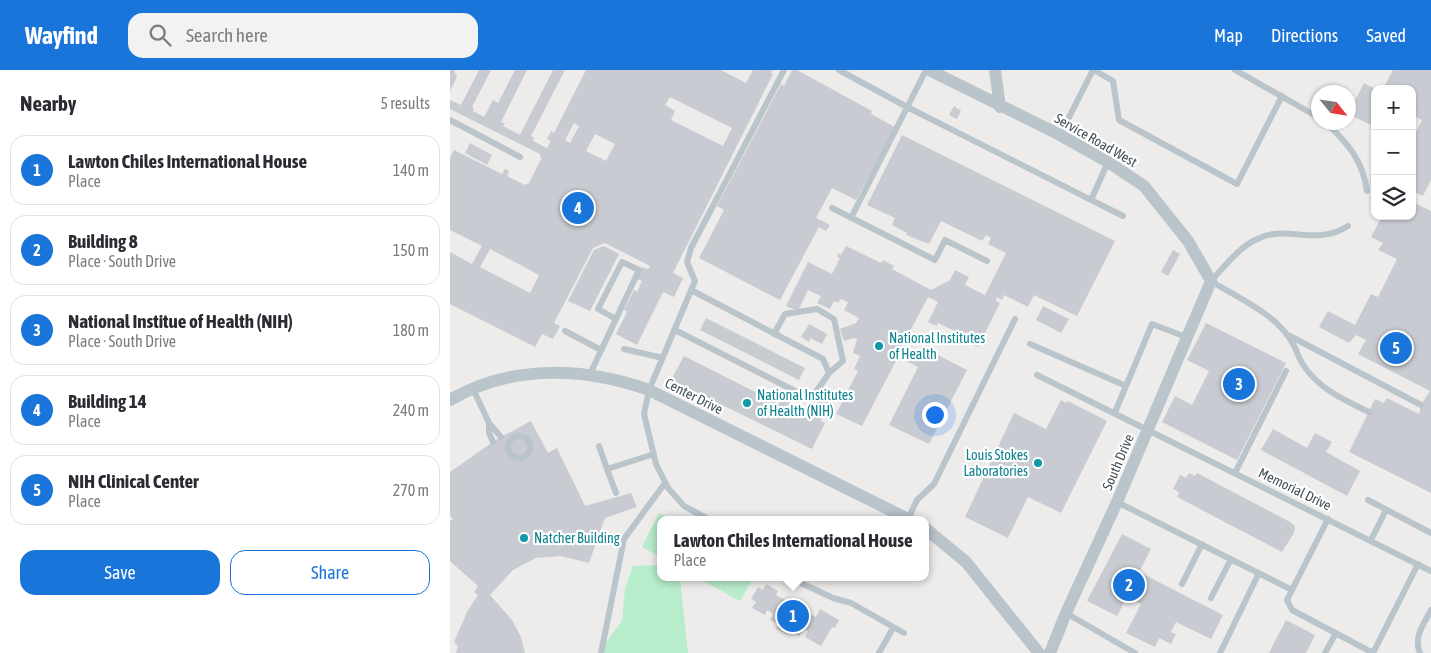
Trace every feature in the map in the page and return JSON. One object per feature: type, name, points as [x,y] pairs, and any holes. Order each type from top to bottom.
[{"type":"street","name":"Service Road West","points":[[928,70],[1060,135],[1108,162],[1144,186],[1166,211],[1188,241],[1211,281]]},
{"type":"street","points":[[995,70],[1000,107]]},
{"type":"street","name":"South Drive","points":[[1050,653],[1066,613],[1117,502],[1211,281]]},
{"type":"street","name":"Center Drive","points":[[450,400],[472,389],[501,379],[560,371],[590,374],[649,390],[903,516]]},
{"type":"street","points":[[929,531],[966,562],[1039,653]]},
{"type":"lane","points":[[703,516],[684,506],[665,483],[654,454],[644,414],[649,390],[696,281],[688,262],[691,248],[784,70]]},
{"type":"lane","points":[[839,70],[1124,216]]},
{"type":"lane","points":[[851,218],[928,70]]},
{"type":"lane","points":[[1060,135],[1094,70],[1113,81],[1119,120],[1236,184],[1282,96]]},
{"type":"lane","points":[[1235,70],[1311,113]]},
{"type":"lane","points":[[451,122],[520,156]]},
{"type":"lane","points":[[1334,130],[1353,153],[1364,173],[1367,191]]},
{"type":"lane","points":[[1091,200],[1108,162]]},
{"type":"lane","points":[[832,208],[935,260],[945,240],[986,261]]},
{"type":"lane","points":[[1348,226],[1336,234],[1321,237],[1274,234],[1258,239],[1242,249],[1211,281],[1270,318],[1289,336],[1421,405]]},
{"type":"lane","points":[[590,374],[639,270],[622,262],[598,309],[616,318]]},
{"type":"lane","points":[[691,290],[823,360],[829,373]]},
{"type":"lane","points":[[675,330],[811,399],[829,373],[842,361],[834,319],[817,309],[785,314],[774,334]]},
{"type":"lane","points":[[910,516],[917,500],[934,484],[1015,319]]},
{"type":"lane","points":[[1115,412],[1152,324],[1186,337]]},
{"type":"lane","points":[[565,331],[601,350]]},
{"type":"lane","points":[[1289,336],[1303,364],[1322,385],[1336,396],[1369,412]]},
{"type":"lane","points":[[1030,344],[1126,386]]},
{"type":"lane","points":[[624,349],[663,358]]},
{"type":"lane","points":[[1235,473],[1286,371]]},
{"type":"lane","name":"Memorial Drive","points":[[1037,375],[1431,570]]},
{"type":"lane","points":[[472,389],[489,423],[501,437]]},
{"type":"lane","points":[[489,423],[489,432],[493,442]]},
{"type":"lane","points":[[599,446],[616,493]]},
{"type":"lane","points":[[607,469],[654,454]]},
{"type":"lane","points":[[601,653],[624,539],[665,483]]},
{"type":"lane","points":[[1368,500],[1431,532]]},
{"type":"lane","points":[[1117,502],[1292,590]]},
{"type":"lane","points":[[1371,540],[1386,510]]},
{"type":"lane","points":[[1328,519],[1287,600],[1292,610],[1373,653],[1418,564]]},
{"type":"lane","points":[[1182,584],[1202,544]]},
{"type":"lane","points":[[1211,598],[1231,559]]},
{"type":"lane","points":[[1220,653],[1259,573]]},
{"type":"lane","points":[[797,581],[833,598],[851,603],[904,633]]},
{"type":"lane","points":[[1420,653],[1417,641],[1431,610]]},
{"type":"lane","points":[[1066,613],[1135,653]]},
{"type":"lane","points":[[879,653],[893,628]]},
{"type":"lane","points":[[1325,653],[1336,633]]},
{"type":"green space","points":[[657,517],[657,555],[642,547]]},
{"type":"green space","points":[[657,565],[657,581],[680,581],[688,653],[598,653],[622,621],[625,588],[633,566]]},
{"type":"green space","points":[[703,581],[752,581],[740,601]]},
{"type":"building","points":[[450,70],[454,70],[457,77],[450,91]]},
{"type":"building","points":[[479,70],[491,70],[472,107],[474,108],[473,111],[484,117],[493,100],[498,103],[515,70],[527,70],[501,122],[505,123],[503,126],[520,135],[553,70],[565,70],[531,136],[534,138],[533,141],[547,148],[551,141],[547,139],[551,131],[554,133],[586,70],[721,70],[746,83],[753,70],[773,70],[771,73],[773,74],[673,273],[683,278],[674,297],[663,292],[637,345],[616,334],[627,312],[624,310],[634,290],[637,292],[642,281],[636,279],[642,267],[648,269],[650,266],[605,243],[593,248],[554,323],[560,326],[553,339],[542,334],[535,347],[450,304],[450,252],[472,264],[482,246],[450,230],[450,158],[454,150],[502,174],[505,169],[509,171],[507,176],[525,185],[529,183],[541,159],[540,154],[450,109],[450,100],[461,105]],"holes":[[[670,97],[732,128],[723,146],[671,120],[675,111],[665,105]],[[574,123],[579,126],[570,143],[565,140]],[[595,134],[615,144],[606,161],[586,151]],[[490,249],[539,275],[530,293],[480,267]]]},
{"type":"building","points":[[792,70],[797,70],[872,111],[871,114],[895,127],[856,200],[832,188],[816,218],[830,225],[826,231],[819,227],[780,300],[699,258],[724,210],[717,206],[781,84],[784,86]]},
{"type":"building","points":[[1393,70],[1431,70],[1431,180],[1423,196],[1416,193],[1416,132],[1422,120],[1416,117],[1416,85],[1385,85]]},
{"type":"building","points":[[1364,83],[1371,87],[1371,125],[1356,118],[1356,98]]},
{"type":"building","points":[[954,106],[961,111],[957,119],[949,115]]},
{"type":"building","points":[[902,135],[1115,241],[1077,316],[1034,295],[1028,307],[1004,295],[1002,300],[997,297],[996,301],[1000,303],[978,347],[963,339],[965,336],[938,323],[937,326],[928,322],[938,302],[928,297],[900,350],[921,360],[926,349],[967,370],[929,444],[889,425],[918,367],[898,357],[862,426],[836,414],[858,371],[854,369],[860,356],[853,353],[857,339],[844,341],[840,329],[856,323],[859,318],[844,310],[848,302],[841,299],[838,303],[834,301],[830,309],[817,303],[821,296],[808,290],[798,311],[786,306],[808,262],[832,274],[840,258],[837,257],[838,253],[841,255],[846,246],[881,263],[883,260],[894,266],[892,269],[931,290],[950,280],[955,270],[969,277],[965,285],[985,295],[1006,253],[988,244],[991,238],[986,235],[982,241],[941,221],[929,244],[906,235],[907,233],[892,225],[895,218],[867,205]]},
{"type":"building","points":[[470,143],[492,155],[487,165],[465,153]]},
{"type":"building","points":[[1416,204],[1431,211],[1431,493],[1349,452],[1375,399],[1384,403],[1387,398],[1419,414],[1421,405],[1430,391],[1358,354],[1366,340],[1356,335],[1349,343],[1319,327],[1328,311],[1355,325],[1371,294],[1378,297],[1397,259],[1378,250],[1383,243],[1371,237],[1380,220],[1416,220]]},
{"type":"building","points":[[604,246],[619,254],[590,311],[568,301],[594,250]]},
{"type":"building","points":[[1173,250],[1180,254],[1168,276],[1161,272]]},
{"type":"building","points":[[1043,306],[1069,319],[1061,333],[1036,320]]},
{"type":"building","name":"National Institutes of Health (NIH)","points":[[706,318],[805,368],[799,380],[700,330]]},
{"type":"building","points":[[1206,323],[1286,363],[1237,460],[1162,422],[1175,396],[1192,405],[1209,371],[1187,360]]},
{"type":"building","points":[[809,324],[827,334],[822,344],[810,338],[809,342],[801,337]]},
{"type":"building","name":"National Institutes of Health (NIH)","points":[[684,356],[779,404],[783,395],[791,401],[787,407],[809,416],[819,398],[832,401],[820,421],[825,423],[812,449],[671,380]]},
{"type":"building","name":"Louis Stokes Laboratories","points":[[1061,400],[1066,403],[1068,401],[1107,421],[1061,513],[1028,497],[1008,538],[965,517],[1014,413],[1046,429]]},
{"type":"building","name":"Natcher Building","points":[[531,421],[548,453],[557,448],[585,506],[631,493],[637,507],[605,518],[589,563],[561,556],[536,558],[513,570],[490,595],[512,620],[521,637],[525,653],[456,653],[458,646],[454,642],[468,610],[478,595],[474,592],[478,586],[450,561],[450,521],[453,519],[450,516],[450,472],[497,439]]},
{"type":"building","points":[[1273,429],[1307,448],[1315,433],[1332,442],[1326,452],[1360,471],[1347,496],[1261,450]]},
{"type":"building","points":[[1189,473],[1195,476],[1197,473],[1295,526],[1294,533],[1282,552],[1177,497],[1179,492],[1173,489],[1180,475],[1186,478]]},
{"type":"building","points":[[1122,534],[1151,549],[1139,572],[1223,615],[1211,639],[1176,622],[1171,632],[1176,634],[1171,644],[1159,638],[1155,647],[1126,633],[1141,604],[1127,597],[1117,616],[1087,601]]},
{"type":"building","points":[[766,584],[778,591],[776,595],[816,617],[820,609],[839,620],[835,628],[832,627],[821,646],[805,637],[808,631],[803,629],[799,636],[790,631],[788,635],[776,629],[779,624],[770,620],[773,614],[767,610],[765,615],[752,608],[756,602],[751,599],[758,587],[763,590]]},
{"type":"building","points":[[1286,620],[1315,635],[1306,653],[1269,653]]},
{"type":"place","name":"Building 14","points":[[578,208]]},
{"type":"place","name":"National Institutes of Health","points":[[879,346]]},
{"type":"place","name":"NIH Clinical Center","points":[[1396,348]]},
{"type":"place","name":"National Institue of Health (NIH)","points":[[1239,384]]},
{"type":"place","name":"National Institutes of Health (NIH)","points":[[747,403]]},
{"type":"place","name":"Louis Stokes Laboratories","points":[[1038,463]]},
{"type":"place","name":"Natcher Building","points":[[524,538]]},
{"type":"place","name":"Building 8","points":[[1129,585]]},
{"type":"place","name":"Lawton Chiles International House","points":[[793,616]]}]
